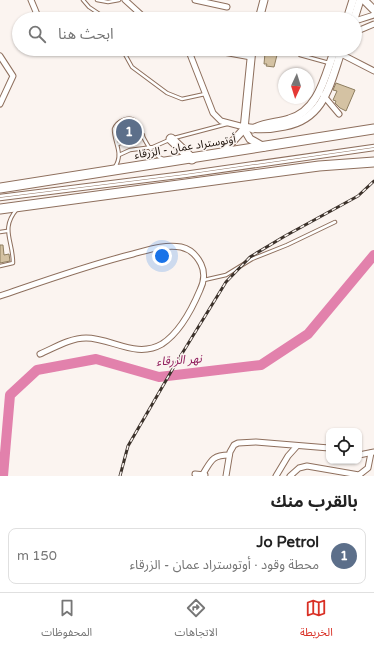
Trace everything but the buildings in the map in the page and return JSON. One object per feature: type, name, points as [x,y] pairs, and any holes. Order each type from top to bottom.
[{"type":"highway","name":"أوتوستراد عمان - الزرقاء","points":[[0,188],[374,130]]},
{"type":"highway","points":[[171,139],[192,159]]},
{"type":"highway","points":[[0,209],[319,166],[374,162]]},
{"type":"street","points":[[31,0],[36,12]]},
{"type":"street","points":[[125,0],[138,12]]},
{"type":"street","points":[[195,0],[227,7]]},
{"type":"street","points":[[261,12],[264,0]]},
{"type":"street","points":[[349,12],[353,0]]},
{"type":"street","points":[[356,12],[360,0]]},
{"type":"street","points":[[364,0],[374,10]]},
{"type":"street","points":[[362,18],[374,15]]},
{"type":"street","points":[[362,29],[374,24]]},
{"type":"street","points":[[0,56],[13,76],[0,104]]},
{"type":"street","points":[[191,56],[205,94],[216,117],[229,124],[253,129],[262,124],[288,120],[302,114],[311,107],[321,94],[337,56]]},
{"type":"street","points":[[222,153],[244,128],[251,57],[246,56]]},
{"type":"street","points":[[321,94],[329,63],[335,56]]},
{"type":"street","points":[[348,56],[374,71]]},
{"type":"street","points":[[321,94],[339,114]]},
{"type":"street","points":[[244,128],[255,142],[265,147]]},
{"type":"street","points":[[0,296],[107,261],[164,247],[182,247],[191,251],[198,258],[202,266],[204,280],[188,313],[169,338],[162,344],[153,348],[134,350],[93,338],[79,338],[40,354]]},
{"type":"street","points":[[226,476],[229,455],[234,445],[243,441],[326,448]]},
{"type":"street","points":[[276,476],[288,456],[297,446]]},
{"type":"street","points":[[290,476],[299,468],[307,466],[359,475],[368,468],[373,452],[362,454]]},
{"type":"street","points":[[195,474],[204,475],[214,457],[219,455],[229,455]]},
{"type":"lane","points":[[83,0],[89,7],[96,12]]},
{"type":"lane","points":[[97,0],[108,2],[119,0]]},
{"type":"lane","points":[[126,56],[132,67],[167,93],[178,98],[186,99],[205,94]]},
{"type":"lane","points":[[304,56],[329,63]]},
{"type":"lane","points":[[112,171],[117,164],[120,155],[114,127],[129,118],[135,120],[149,148],[157,156],[169,162]]},
{"type":"lane","points":[[120,155],[136,148],[149,148],[171,139],[218,125],[229,124]]},
{"type":"lane","points":[[118,144],[143,135]]},
{"type":"lane","points":[[0,197],[368,148],[374,145]]},
{"type":"lane","points":[[368,148],[374,150]]},
{"type":"lane","points":[[0,266],[11,264],[14,261],[7,231],[8,220],[21,206]]},
{"type":"lane","points":[[204,280],[226,275],[252,259],[287,245],[335,222]]},
{"type":"lane","points":[[0,232],[7,231]]},
{"type":"waterway","name":"نهر الزرقاء","points":[[3,476],[10,395],[37,370],[96,359],[159,377],[261,365],[308,334],[374,255]]},
{"type":"railway","points":[[120,476],[128,446],[175,365],[226,282],[250,257],[358,196],[374,181]]},
{"type":"place","name":"Jo Petrol","points":[[129,132]]}]
